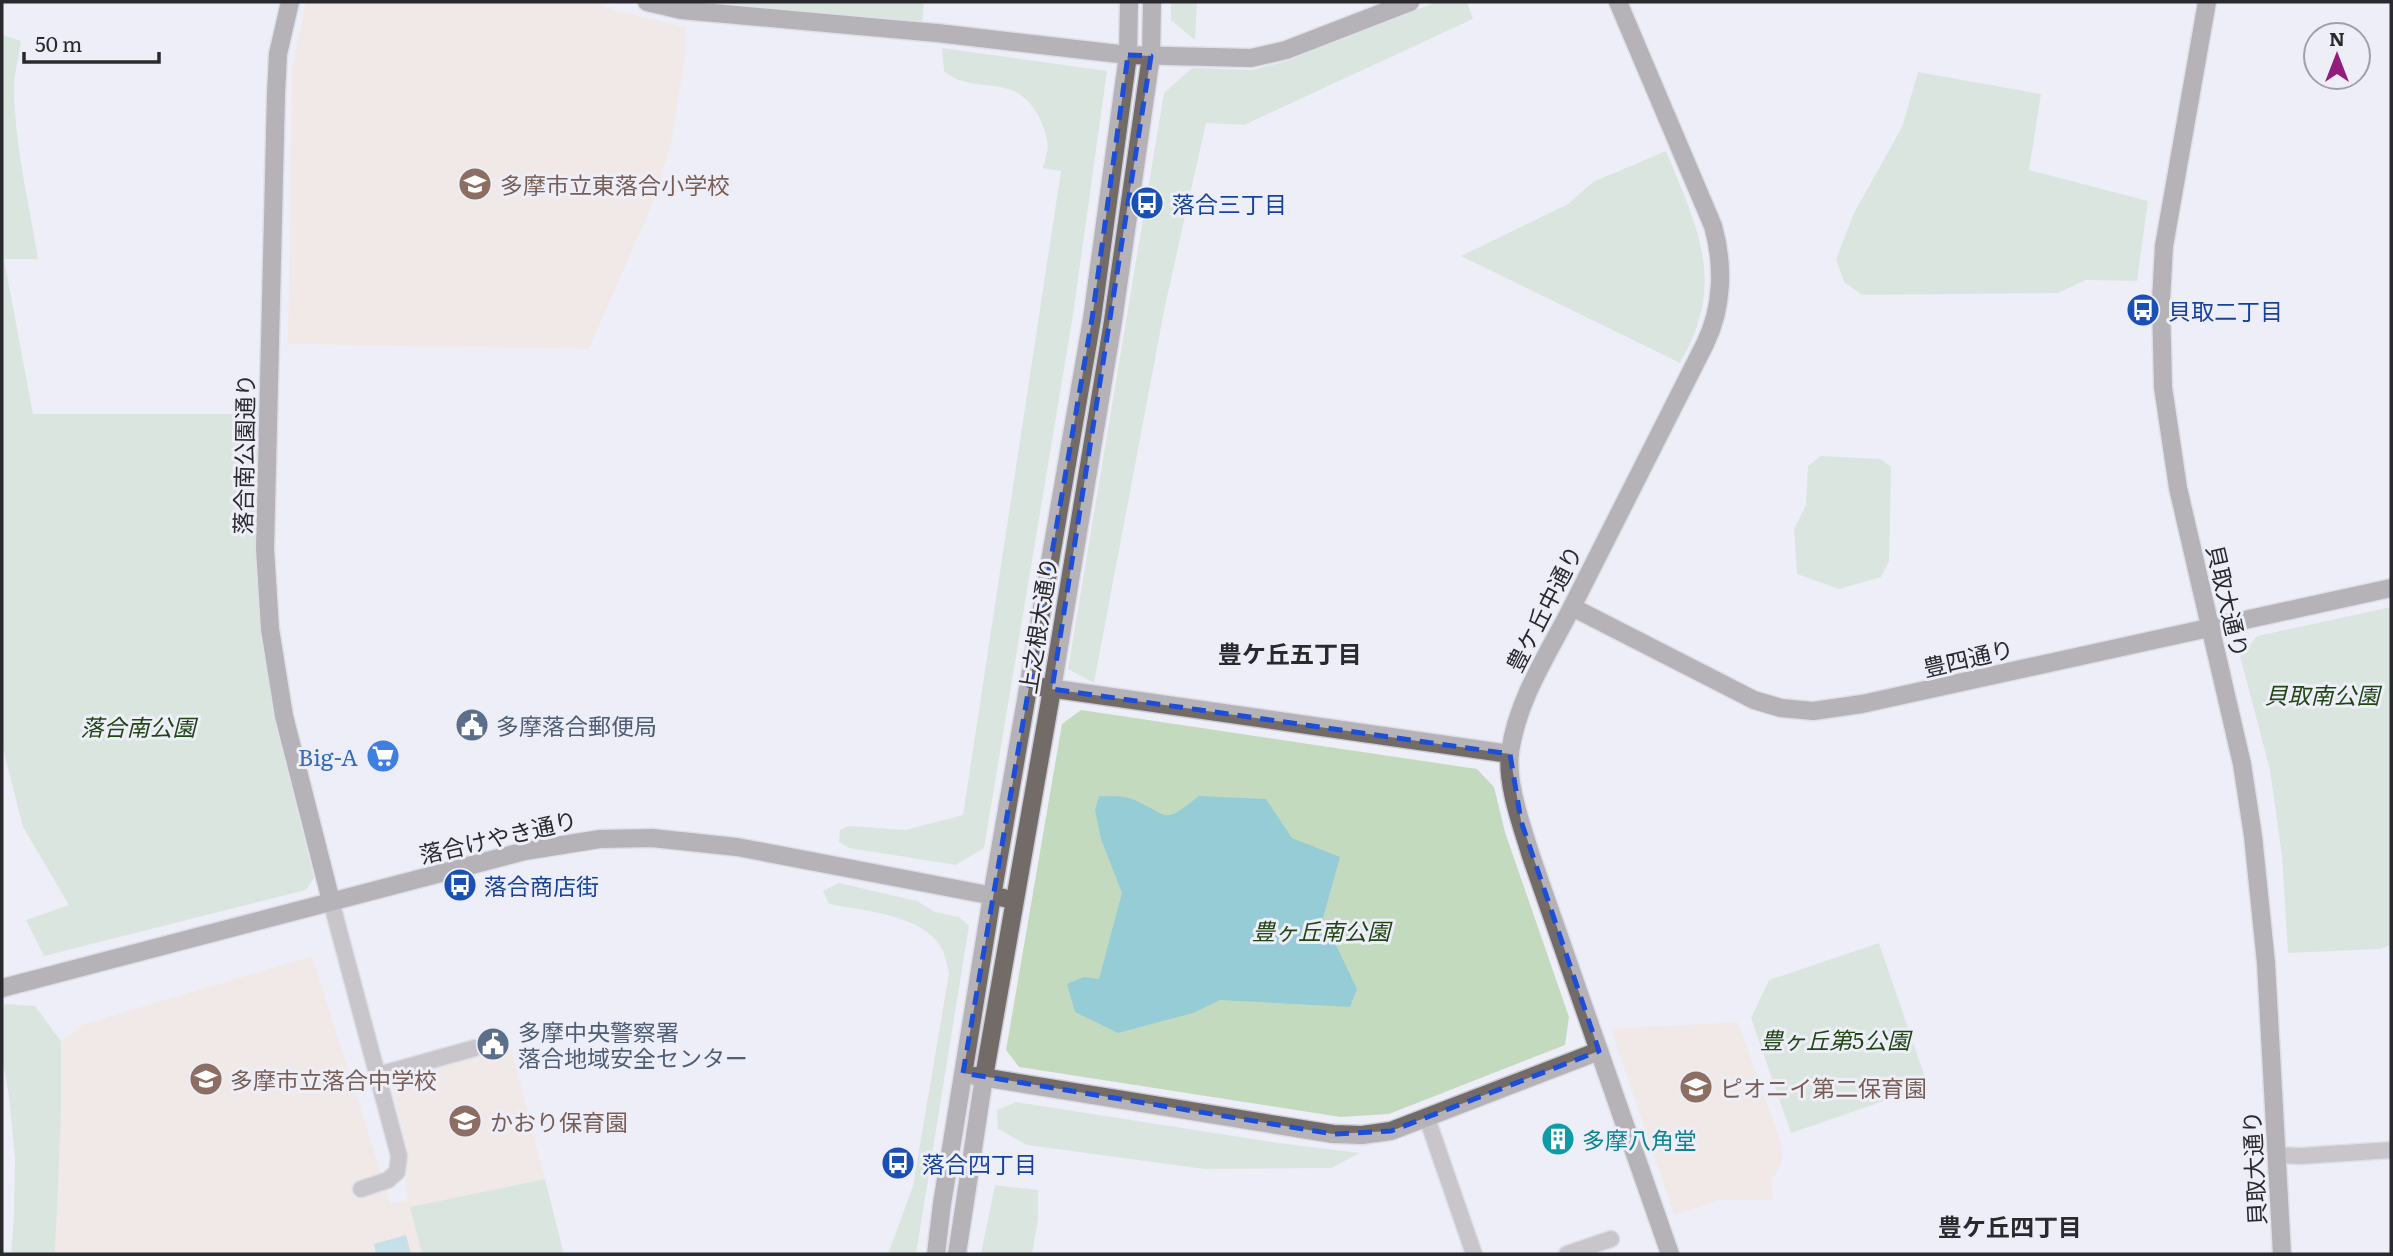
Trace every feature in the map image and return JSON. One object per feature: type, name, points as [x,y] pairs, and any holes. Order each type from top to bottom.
[{"type":"street","name":"落合南公園通り","points":[[290,2],[278,54],[276,94],[265,549],[270,629],[284,716],[331,901]]},
{"type":"street","points":[[647,2],[681,10],[937,33],[1128,55],[1251,58],[1286,50],[1410,2]]},
{"type":"street","name":"上之根大通り","points":[[936,1254],[992,895],[1092,319],[1128,55],[1129,2]]},
{"type":"street","name":"上之根大通り","points":[[957,1254],[984,1077],[1113,321],[1151,56],[1152,2]]},
{"type":"street","name":"豊ケ丘中通り","points":[[1618,2],[1713,226],[1719,255],[1719,298],[1712,329],[1533,679],[1523,701],[1510,754],[1513,786],[1521,821],[1670,1254]]},
{"type":"street","name":"貝取大通り","points":[[2207,2],[2164,246],[2161,301],[2163,387],[2178,488],[2242,764],[2253,836],[2264,937],[2282,1254]]},
{"type":"street","name":"豊四通り","points":[[1572,607],[1754,700],[1781,708],[1813,711],[1943,688],[2391,588]]},
{"type":"street","points":[[1028,685],[1510,754]]},
{"type":"street","name":"落合けやき通り","points":[[2,988],[555,845],[600,839],[652,838],[737,847],[1014,900]]},
{"type":"street","points":[[331,901],[399,1156],[397,1172],[388,1180],[361,1189]]},
{"type":"street","points":[[378,1075],[475,1048]]},
{"type":"street","points":[[963,1073],[1333,1133],[1362,1135],[1391,1131],[1599,1051]]},
{"type":"street","points":[[1427,1118],[1474,1254]]},
{"type":"street","points":[[2276,1155],[2391,1150]]},
{"type":"street","points":[[1567,1254],[1611,1239]]},
{"type":"highlighted area","points":[[1128,55],[1151,56],[1052,689],[1510,754],[1521,821],[1599,1051],[1391,1131],[1333,1134],[963,1073],[1092,319]]},
{"type":"shaded area","name":"多摩市立東落合小学校","points":[[306,2],[593,2],[685,27],[686,52],[672,139],[655,198],[589,349],[288,344],[292,68]]},
{"type":"shaded area","name":"多摩市立落合中学校","points":[[312,956],[391,1204],[408,1200],[405,1186],[408,1152],[392,1090],[396,1081],[511,1047],[545,1179],[411,1207],[422,1254],[55,1254],[61,1117],[61,1041],[84,1024]]},
{"type":"shaded area","name":"ピオニイ第二保育園","points":[[1738,1022],[1782,1145],[1782,1162],[1772,1180],[1773,1200],[1721,1200],[1674,1215],[1611,1029]]},
{"type":"green space","points":[[711,2],[924,2],[922,24]]},
{"type":"green space","points":[[1171,2],[1197,2],[1195,40],[1171,20]]},
{"type":"green space","points":[[1436,2],[1467,2],[1473,19],[1244,125],[1206,123],[1165,306],[1094,683],[1068,669],[1164,93],[1192,68],[1252,70],[1287,61]]},
{"type":"green space","name":"落合南公園","points":[[2,35],[21,41],[14,83],[15,111],[38,259],[4,259],[33,414],[258,414],[257,547],[262,640],[273,713],[314,878],[306,890],[44,956],[26,920],[69,905],[23,827],[2,745]]},
{"type":"green space","points":[[942,48],[1107,71],[1073,315],[984,848],[956,865],[849,848],[839,842],[840,830],[849,826],[905,830],[963,815],[1061,171],[1043,168],[1047,141],[1040,118],[1025,98],[1011,90],[967,82],[951,76],[944,71]]},
{"type":"green space","points":[[1918,72],[2041,94],[2029,170],[2148,201],[2137,281],[2086,280],[2058,293],[1862,295],[1844,282],[1836,259],[1854,213],[1902,127]]},
{"type":"green space","points":[[1666,151],[1697,231],[1705,281],[1702,307],[1694,334],[1680,363],[1461,256],[1568,204],[1593,182]]},
{"type":"green space","points":[[1821,456],[1881,459],[1891,467],[1889,561],[1881,577],[1839,589],[1797,574],[1794,529],[1806,505],[1808,466]]},
{"type":"green space","name":"貝取南公園","points":[[2391,607],[2391,945],[2380,949],[2288,953],[2282,856],[2270,770],[2240,656],[2257,636]]},
{"type":"green space","name":"豊ヶ丘南公園","points":[[1081,710],[1477,769],[1494,787],[1505,832],[1569,1017],[1565,1045],[1389,1114],[1341,1117],[1019,1067],[1006,1050],[1062,724]]},
{"type":"green space","points":[[839,883],[917,901],[935,912],[959,917],[969,926],[916,1254],[888,1254],[913,1186],[949,973],[943,951],[935,939],[923,929],[876,912],[829,904],[823,891]]},
{"type":"green space","name":"豊ヶ丘第5公園","points":[[1879,943],[1928,1086],[1791,1133],[1751,1018],[1769,980]]},
{"type":"green space","points":[[5,1004],[35,1006],[61,1041],[61,1117],[55,1254],[11,1254],[15,1158],[2,1056],[2,1010]]},
{"type":"green space","points":[[1016,1102],[1278,1143],[1360,1153],[1331,1168],[1204,1169],[1027,1145],[998,1129],[997,1110]]},
{"type":"green space","points":[[545,1179],[564,1254],[422,1254],[410,1207]]},
{"type":"green space","points":[[995,1185],[1038,1190],[1038,1220],[1032,1254],[981,1254]]},
{"type":"water","points":[[1099,796],[1128,798],[1166,815],[1178,812],[1199,796],[1266,799],[1292,838],[1340,857],[1323,918],[1357,989],[1350,1007],[1220,1000],[1193,1013],[1118,1033],[1075,1012],[1067,984],[1084,977],[1099,979],[1122,893],[1101,839],[1095,810]]},
{"type":"water","points":[[406,1235],[411,1254],[376,1254],[374,1244]]},
{"type":"place","name":"多摩市立東落合小学校","points":[[475,184]]},
{"type":"place","name":"落合三丁目","points":[[1147,203]]},
{"type":"place","name":"貝取二丁目","points":[[2143,310]]},
{"type":"place","name":"多摩落合郵便局","points":[[472,725]]},
{"type":"place","name":"Big-A","points":[[383,756]]},
{"type":"place","name":"落合商店街","points":[[460,885]]},
{"type":"place","name":"多摩中央警察署 落合地域安全センター","points":[[493,1044]]},
{"type":"place","name":"多摩市立落合中学校","points":[[206,1079]]},
{"type":"place","name":"ピオニイ第二保育園","points":[[1696,1087]]},
{"type":"place","name":"かおり保育園","points":[[465,1121]]},
{"type":"place","name":"多摩八角堂","points":[[1558,1139]]},
{"type":"place","name":"落合四丁目","points":[[898,1163]]},
{"type":"district","name":"豊ケ丘五丁目","points":[[1290,652]]},
{"type":"district","name":"豊ケ丘四丁目","points":[[2010,1225]]}]
